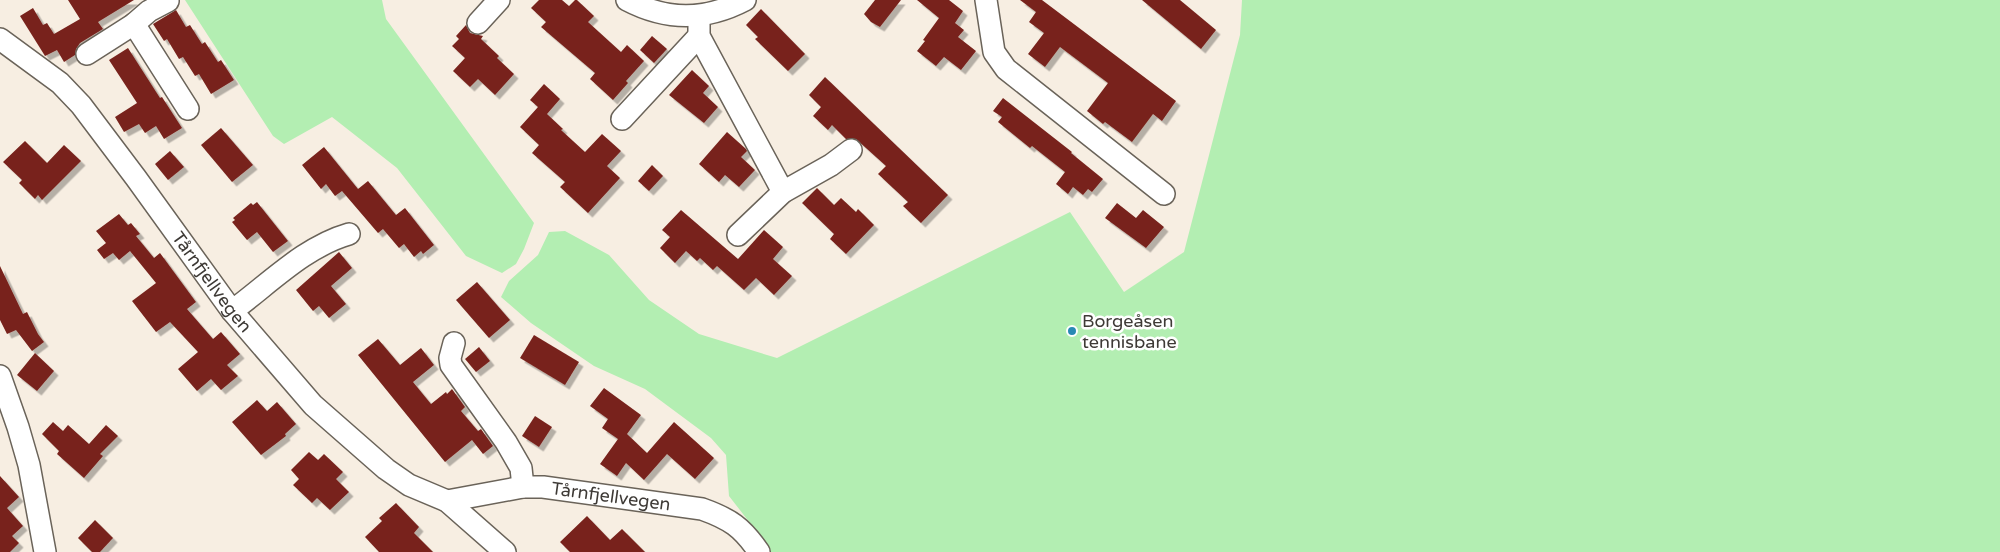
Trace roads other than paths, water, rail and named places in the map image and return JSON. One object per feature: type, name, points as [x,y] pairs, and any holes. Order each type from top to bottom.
[{"type":"street","points":[[478,24],[499,0]]},
{"type":"street","points":[[627,0],[639,6],[699,26],[783,192]]},
{"type":"street","points":[[622,119],[699,26],[745,0]]},
{"type":"street","points":[[986,0],[994,52],[1006,69],[1115,153],[1164,194]]},
{"type":"street","points":[[86,54],[134,24],[148,11],[168,1]]},
{"type":"street","points":[[134,24],[188,109]]},
{"type":"street","name":"Tårnfjellvegen","points":[[0,39],[60,84],[81,105],[232,311],[269,356],[314,405],[386,469],[409,486],[447,500],[505,552]]},
{"type":"street","points":[[738,235],[783,192],[831,165],[851,150]]},
{"type":"street","points":[[232,311],[315,248],[331,239],[349,234]]},
{"type":"street","points":[[454,343],[450,358],[451,366],[506,442],[520,468],[523,487]]},
{"type":"street","points":[[0,376],[4,407],[18,426],[29,465],[45,552]]},
{"type":"street","name":"Tårnfjellvegen","points":[[447,500],[523,487],[543,487],[702,509],[725,518],[742,530],[759,552]]},
{"type":"place","name":"Borgeåsen tennisbane","points":[[1072,331]]}]
